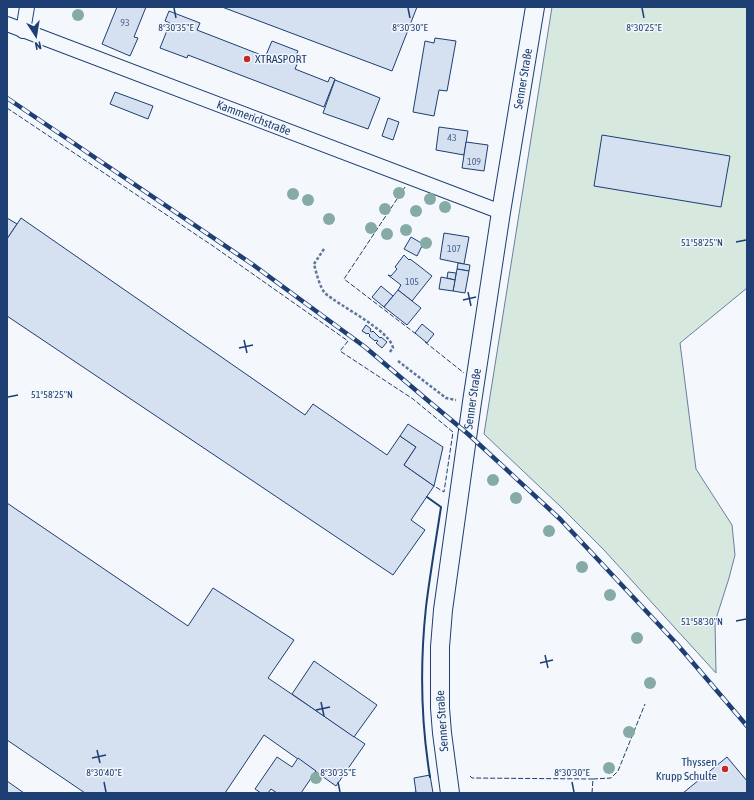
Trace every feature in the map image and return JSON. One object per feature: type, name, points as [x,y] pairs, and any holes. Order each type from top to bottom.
[{"type":"street","points":[[23,31],[27,7]]},
{"type":"street","name":"Senner Straße","points":[[450,793],[440,714],[440,647],[443,610],[472,402],[501,212],[535,7]]},
{"type":"street","name":"Kammerichstraße","points":[[7,24],[501,212]]},
{"type":"path","points":[[324,248],[314,264],[324,292],[377,329],[392,343],[393,348],[389,353]]},
{"type":"path","points":[[398,361],[446,398],[472,402]]},
{"type":"shaded area","points":[[552,7],[747,7],[747,288],[680,343],[696,469],[732,525],[735,555],[715,622],[716,673],[604,550],[484,434]]},
{"type":"building","points":[[117,7],[146,7],[134,37],[138,38],[130,56],[102,44]]},
{"type":"building","points":[[222,7],[417,7],[392,71]]},
{"type":"building","name":"XTRASPORT","points":[[169,11],[200,23],[197,30],[269,58],[270,56],[266,55],[272,41],[298,51],[294,60],[298,62],[295,69],[328,82],[330,77],[335,79],[324,107],[188,55],[187,58],[160,48],[170,23],[165,21]]},
{"type":"building","points":[[435,38],[456,41],[447,91],[439,90],[434,116],[413,112],[425,41],[434,43]]},
{"type":"building","points":[[335,80],[380,98],[368,129],[323,113]]},
{"type":"building","points":[[115,92],[153,106],[148,119],[110,104]]},
{"type":"building","points":[[388,118],[399,122],[393,140],[382,136]]},
{"type":"building","points":[[439,127],[468,131],[464,155],[436,150]]},
{"type":"building","points":[[602,135],[730,156],[721,207],[594,186]]},
{"type":"building","points":[[466,142],[488,145],[484,171],[462,168]]},
{"type":"building","points":[[7,218],[17,224],[7,239]]},
{"type":"building","points":[[21,218],[305,415],[313,404],[387,455],[400,436],[416,447],[404,465],[434,486],[411,520],[425,530],[393,575],[7,316],[7,239]]},
{"type":"building","points":[[444,233],[469,237],[464,264],[440,259]]},
{"type":"building","points":[[411,237],[423,244],[417,256],[404,249]]},
{"type":"building","points":[[404,255],[432,276],[412,301],[398,290],[401,285],[388,275],[391,276],[397,269],[395,267]]},
{"type":"building","points":[[458,263],[470,265],[469,271],[457,269]]},
{"type":"building","points":[[457,269],[469,271],[465,293],[453,291]]},
{"type":"building","points":[[448,272],[456,273],[455,280],[447,278]]},
{"type":"building","points":[[441,277],[455,280],[453,291],[439,289]]},
{"type":"building","points":[[381,286],[393,296],[384,307],[372,297]]},
{"type":"building","points":[[398,290],[421,308],[407,325],[384,307]]},
{"type":"building","points":[[422,324],[434,334],[427,343],[415,333]]},
{"type":"building","points":[[366,325],[371,329],[370,331],[373,331],[387,342],[382,348],[376,343],[378,341],[375,341],[369,336],[370,335],[368,333],[367,334],[362,331]]},
{"type":"building","points":[[408,424],[443,447],[434,486],[404,465],[416,447],[400,436]]},
{"type":"building","points":[[7,503],[188,626],[213,588],[294,640],[268,678],[365,744],[336,786],[264,735],[225,793],[85,793],[7,740]]},
{"type":"building","points":[[314,661],[377,705],[354,737],[292,694]]},
{"type":"building","points":[[277,757],[292,767],[298,758],[316,771],[301,793],[277,793],[271,789],[268,793],[261,793],[255,789]]},
{"type":"building","name":"Thyssen Krupp Schulte","points":[[727,757],[747,781],[747,793],[683,793]]},
{"type":"building","points":[[430,775],[433,793],[411,793],[416,792],[414,778]]},
{"type":"building","points":[[7,781],[24,793],[7,793]]},
{"type":"railway","points":[[7,98],[252,264],[365,347],[468,434],[560,519],[676,643],[747,726]]},
{"type":"fence","points":[[7,108],[213,246],[348,341],[340,351],[413,399],[453,432],[444,492],[434,486]]},
{"type":"fence","points":[[405,187],[344,279],[416,334]]},
{"type":"fence","points":[[425,342],[464,373]]},
{"type":"fence","points":[[592,793],[593,779],[611,778],[618,771],[645,704]]},
{"type":"fence","points":[[470,776],[472,778],[593,779]]},
{"type":"wall","points":[[427,497],[441,507],[426,607],[422,671],[423,714],[430,777]]},
{"type":"place","name":"XTRASPORT","points":[[247,59]]},
{"type":"place","name":"Thyssen Krupp Schulte","points":[[725,769]]}]
